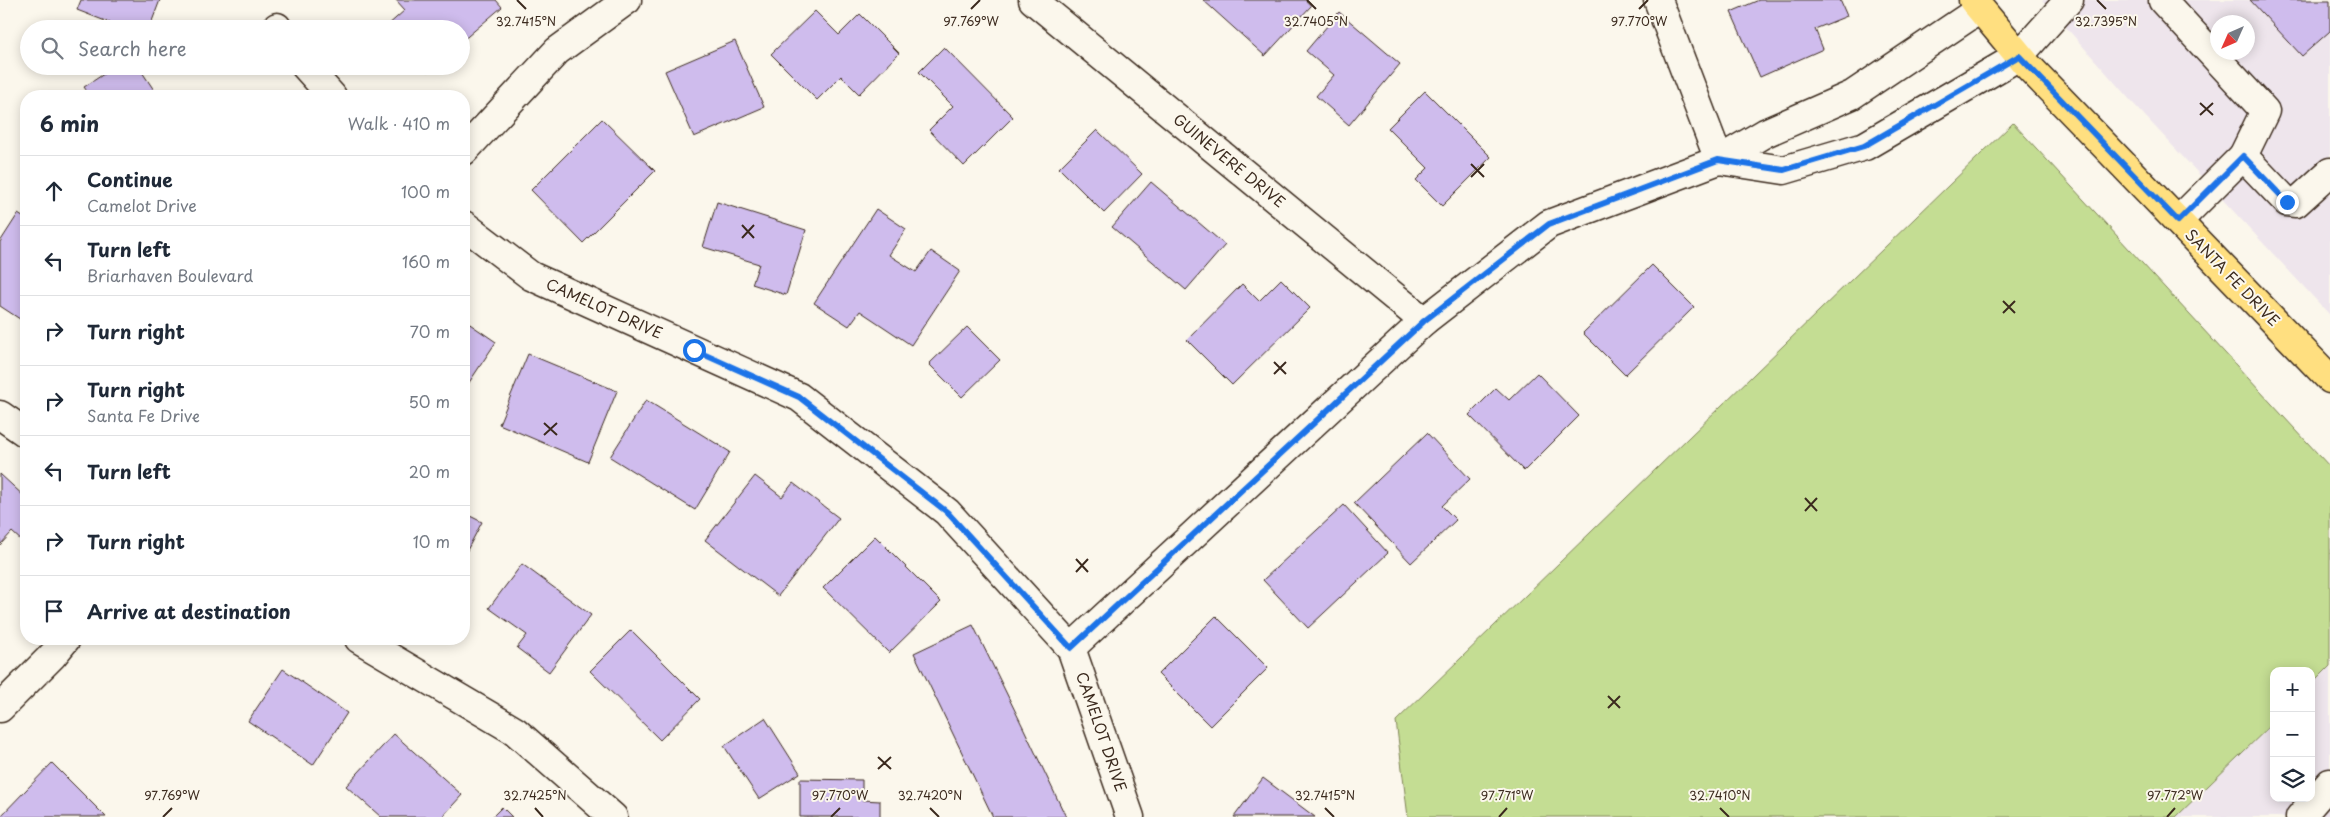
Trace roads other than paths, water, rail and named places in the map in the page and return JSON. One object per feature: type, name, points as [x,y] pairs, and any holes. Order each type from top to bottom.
[{"type":"main road","name":"SANTA FE DRIVE","points":[[1976,5],[2019,56],[2330,379]]},
{"type":"street","points":[[470,145],[557,51],[627,0]]},
{"type":"street","name":"GUINEVERE DRIVE","points":[[1033,0],[1424,321]]},
{"type":"street","points":[[1658,0],[1718,160]]},
{"type":"street","points":[[1718,160],[1784,170],[1864,146],[2019,56],[2069,0]]},
{"type":"street","points":[[2163,1],[2264,111],[2243,156],[2178,221]]},
{"type":"street","points":[[1071,648],[1424,321],[1549,224],[1718,160],[1765,133],[1852,95],[1976,5]]},
{"type":"street","points":[[313,75],[327,90]]},
{"type":"street","points":[[2243,156],[2287,202],[2296,203],[2330,172]]},
{"type":"street","name":"CAMELOT DRIVE","points":[[470,230],[531,276],[799,397],[947,512],[1071,648],[1130,817]]},
{"type":"street","points":[[0,415],[20,429]]},
{"type":"street","points":[[0,708],[61,645]]},
{"type":"street","points":[[369,645],[515,731],[613,817]]},
{"type":"street","points":[[2300,817],[2330,782]]}]
